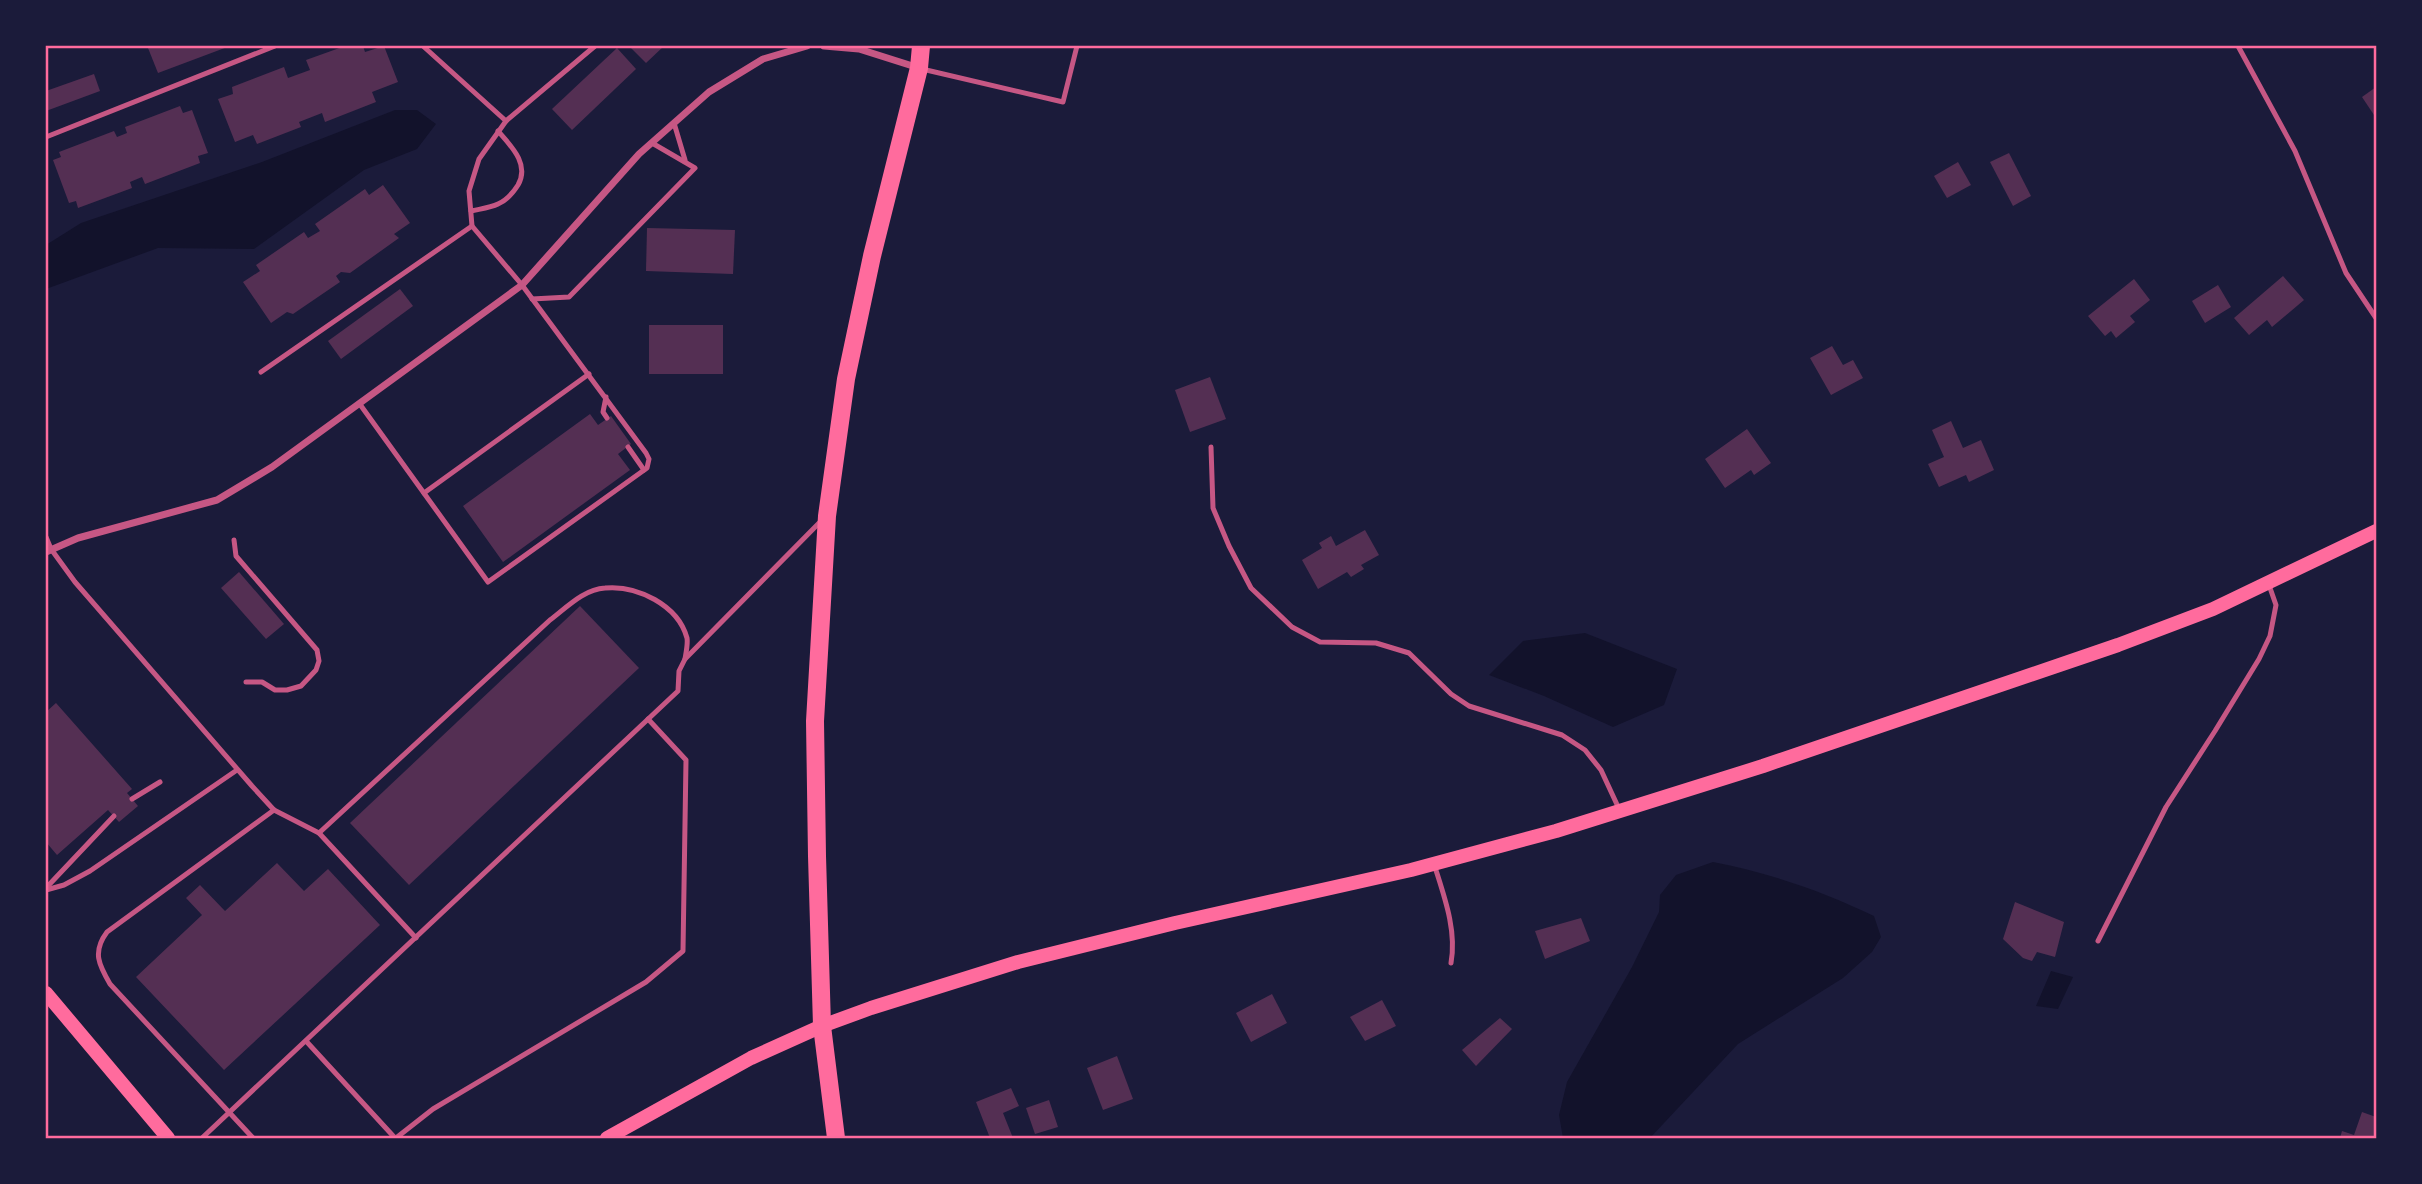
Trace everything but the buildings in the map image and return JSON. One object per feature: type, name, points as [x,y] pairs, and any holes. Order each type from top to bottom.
[{"type":"main road","points":[[919,68],[921,46]]},
{"type":"main road","points":[[836,1139],[822,1026],[815,721],[827,516],[848,365],[919,68],[928,46]]},
{"type":"main road","points":[[607,1139],[751,1058],[822,1026],[936,986],[1018,962],[1175,923],[1434,864],[1556,831],[1763,766],[2118,645],[2213,608],[2376,531]]},
{"type":"main road","points":[[46,993],[168,1139]]},
{"type":"street","points":[[48,551],[78,538],[216,500],[272,467],[522,285],[652,143],[709,92],[763,59],[807,46]]},
{"type":"street","points":[[824,46],[859,49],[919,68]]},
{"type":"lane","points":[[46,137],[275,46]]},
{"type":"lane","points":[[423,46],[506,121]]},
{"type":"lane","points":[[359,403],[488,582],[647,468],[649,459],[646,453],[606,397],[522,285],[472,226],[469,191],[479,159],[498,131],[506,121],[595,46]]},
{"type":"lane","points":[[919,68],[1063,102],[1077,46]]},
{"type":"lane","points":[[2238,46],[2295,151],[2346,273],[2376,318]]},
{"type":"lane","points":[[674,123],[685,160]]},
{"type":"lane","points":[[471,211],[498,204],[512,194],[521,179],[521,162],[498,131]]},
{"type":"lane","points":[[532,299],[569,297],[695,168],[652,143]]},
{"type":"lane","points":[[261,372],[472,226]]},
{"type":"lane","points":[[424,494],[589,374]]},
{"type":"lane","points":[[606,397],[603,412],[607,418]]},
{"type":"lane","points":[[628,447],[644,470]]},
{"type":"lane","points":[[1211,447],[1213,508],[1229,546],[1251,589],[1293,627],[1320,642],[1376,643],[1409,653],[1451,694],[1469,706],[1562,735],[1585,750],[1601,770],[1620,811]]},
{"type":"lane","points":[[202,1139],[678,691],[679,671],[685,659],[827,516]]},
{"type":"lane","points":[[46,537],[48,551],[237,770],[274,810],[319,833],[415,938]]},
{"type":"lane","points":[[234,540],[236,556],[317,650],[319,662],[316,670],[300,686],[287,690],[275,690],[262,682],[246,682]]},
{"type":"lane","points":[[2098,941],[2166,807],[2259,659],[2270,636],[2276,605],[2268,583]]},
{"type":"lane","points":[[319,833],[550,620],[583,595],[604,587],[649,596],[679,622],[687,640],[685,659]]},
{"type":"lane","points":[[306,1041],[396,1139],[433,1109],[646,982],[684,951],[686,760],[648,719]]},
{"type":"lane","points":[[46,889],[64,885],[90,871],[237,770]]},
{"type":"lane","points":[[132,799],[160,782]]},
{"type":"lane","points":[[253,1139],[110,984],[98,964],[100,942],[107,932],[274,810]]},
{"type":"lane","points":[[46,889],[114,816]]},
{"type":"lane","points":[[1434,864],[1454,946],[1451,963]]},
{"type":"shaded area","points":[[395,110],[417,110],[436,124],[417,149],[364,170],[254,249],[158,248],[46,289],[46,245],[81,223],[262,162]]},
{"type":"shaded area","points":[[1585,633],[1677,669],[1664,705],[1613,727],[1489,675],[1523,641]]},
{"type":"shaded area","points":[[1713,862],[1775,877],[1854,907],[1874,916],[1881,937],[1872,952],[1843,978],[1738,1044],[1650,1138],[1563,1138],[1559,1115],[1567,1082],[1632,967],[1659,912],[1660,895],[1676,875]]},
{"type":"shaded area","points":[[2051,971],[2073,977],[2058,1009],[2036,1006]]}]
